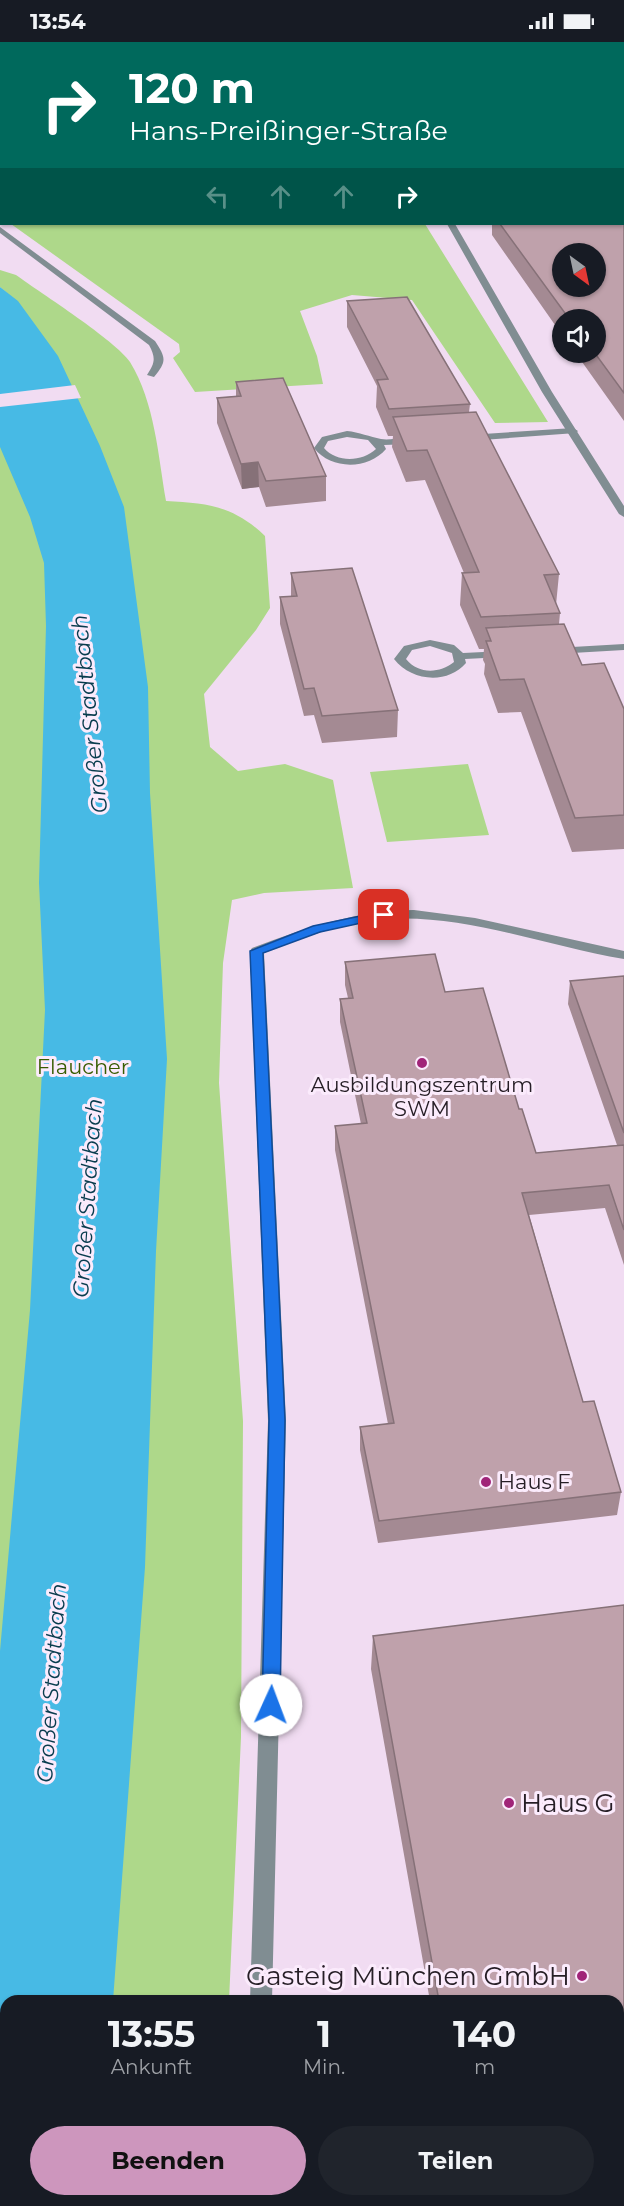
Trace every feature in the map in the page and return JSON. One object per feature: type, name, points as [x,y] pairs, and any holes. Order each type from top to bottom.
[{"type":"street","points":[[452,225],[547,392],[624,514]]},
{"type":"street","points":[[0,228],[152,343],[159,355],[159,365],[151,375]]},
{"type":"street","points":[[459,438],[573,431]]},
{"type":"street","points":[[378,442],[381,449],[378,453],[358,460],[328,457],[320,448],[325,440],[341,435],[358,435],[378,442],[425,440]]},
{"type":"street","points":[[460,656],[460,663],[455,668],[435,674],[412,670],[400,659],[408,648],[430,643],[450,647],[460,656],[517,653]]},
{"type":"street","points":[[539,652],[624,647]]},
{"type":"street","points":[[261,1995],[277,1420],[257,951],[317,928],[384,915],[437,918],[487,926],[624,955]]},
{"type":"green space","points":[[12,225],[426,225],[548,422],[495,423],[412,300],[352,295],[300,311],[317,356],[323,384],[195,392],[173,358],[180,352],[179,344]]},
{"type":"green space","points":[[0,270],[16,275],[110,342],[130,362],[150,412],[166,501],[207,505],[231,512],[254,526],[265,536],[270,608],[256,630],[204,694],[210,747],[238,771],[285,764],[333,780],[353,888],[264,893],[232,900],[223,963],[219,1083],[243,1421],[241,1737],[229,1995],[0,1995],[0,295],[7,293],[0,287]]},
{"type":"green space","points":[[468,764],[489,835],[387,842],[370,772]]},
{"type":"water","name":"Flaucher","points":[[0,287],[18,301],[58,356],[100,446],[124,507],[148,687],[150,793],[167,1059],[156,1251],[145,1567],[113,1995],[0,1995],[0,1651],[30,1310],[45,1010],[39,883],[46,626],[44,563],[30,517],[0,447]]},
{"type":"pier","points":[[75,385],[81,398],[0,407],[0,394]]},
{"type":"building","points":[[501,225],[624,225],[624,393],[602,363],[606,363],[606,309],[562,309],[553,297],[606,297],[606,243],[552,243],[552,295]]},
{"type":"building","points":[[407,297],[470,404],[389,409],[377,380],[388,379],[347,301]]},
{"type":"building","points":[[283,378],[326,476],[266,481],[258,462],[241,464],[217,398],[241,396],[236,382]]},
{"type":"building","points":[[476,412],[559,574],[544,575],[560,613],[481,617],[462,573],[479,572],[427,450],[407,451],[393,417]]},
{"type":"building","points":[[352,568],[398,710],[322,716],[314,688],[304,689],[280,597],[297,596],[291,573]]},
{"type":"building","points":[[564,624],[582,665],[604,663],[624,709],[624,815],[575,818],[524,679],[500,680],[486,641],[491,641],[486,628]]},
{"type":"building","points":[[435,954],[445,992],[483,988],[519,1109],[522,1109],[536,1153],[624,1145],[624,1230],[609,1185],[522,1193],[583,1402],[594,1401],[621,1492],[379,1521],[360,1427],[394,1423],[335,1126],[367,1123],[340,999],[353,998],[345,962]]},
{"type":"building","points":[[624,976],[624,1133],[570,981]]},
{"type":"building","name":"Haus G","points":[[624,1605],[624,1995],[438,1995],[373,1636]]},
{"type":"place","name":"Ausbildungszentrum SWM","points":[[422,1063]]},
{"type":"place","name":"Haus F","points":[[486,1482]]},
{"type":"place","name":"Haus G","points":[[509,1803]]},
{"type":"place","name":"Gasteig München GmbH","points":[[582,1976]]},
{"type":"route","points":[[271,1705],[277,1420],[257,951],[317,928],[384,915]]},
{"type":"water label","name":"Großer Stadtbach","points":[[89,714]]},
{"type":"water label","name":"Großer Stadtbach","points":[[87,1198]]},
{"type":"water label","name":"Großer Stadtbach","points":[[51,1683]]}]
